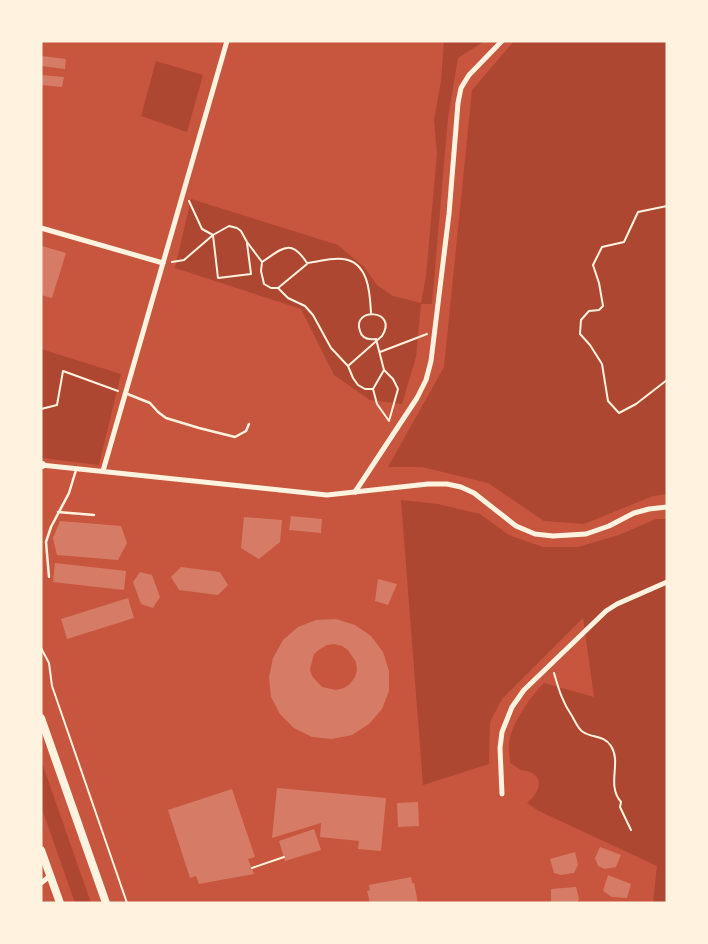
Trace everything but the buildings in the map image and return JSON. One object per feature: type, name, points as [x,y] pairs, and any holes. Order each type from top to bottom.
[{"type":"highway","points":[[41,718],[106,903]]},
{"type":"highway","points":[[41,850],[60,903]]},
{"type":"street","points":[[103,471],[227,41]]},
{"type":"street","points":[[355,492],[417,398],[426,380],[436,331],[449,214],[458,104],[462,88],[469,75],[502,41]]},
{"type":"street","points":[[41,228],[163,263]]},
{"type":"street","points":[[42,465],[318,494],[447,484],[461,487],[474,493],[516,526],[535,534],[553,536],[586,534],[609,526],[634,513],[667,507]]},
{"type":"street","points":[[502,794],[500,760],[502,732],[512,707],[524,690],[606,611],[617,604],[667,582]]},
{"type":"street","points":[[41,883],[50,876]]},
{"type":"lane","points":[[125,393],[150,403],[166,418],[235,437],[246,432],[249,424]]},
{"type":"lane","points":[[49,577],[46,542],[58,512],[69,493],[76,468]]},
{"type":"lane","points":[[58,512],[94,516]]},
{"type":"path","points":[[184,190],[202,229],[213,236]]},
{"type":"path","points":[[667,206],[638,212],[624,242],[602,247],[593,265],[599,283],[603,306],[599,310],[589,311],[581,320],[580,334],[590,345],[602,364],[608,401],[619,413],[636,404],[667,380]]},
{"type":"path","points":[[163,263],[184,260],[213,236],[229,226],[241,231],[262,262],[262,279],[264,284],[271,288],[278,288],[307,263],[341,258],[351,261],[366,277],[371,313]]},
{"type":"path","points":[[213,236],[218,278],[250,274],[247,242]]},
{"type":"path","points":[[262,262],[282,248],[289,247],[297,250],[307,263]]},
{"type":"path","points":[[278,288],[288,298],[305,306],[313,315],[330,348],[348,366],[358,385],[365,389],[373,389]]},
{"type":"path","points":[[348,366],[382,336],[385,331],[383,318],[378,314],[371,313],[364,316],[359,322],[359,329],[362,336],[369,340],[376,340]]},
{"type":"path","points":[[379,352],[436,331]]},
{"type":"path","points":[[376,340],[384,370],[393,379],[398,389],[389,421],[377,404],[373,389],[384,370]]},
{"type":"path","points":[[41,409],[56,405],[63,371],[125,393]]},
{"type":"path","points":[[41,648],[49,663],[52,686],[127,903]]},
{"type":"path","points":[[554,674],[562,700],[577,725],[583,732],[604,739],[610,745],[614,754],[615,795],[621,802],[620,807],[631,830]]},
{"type":"path","points":[[252,868],[284,857]]},
{"type":"shaded area","points":[[444,41],[485,41],[458,58],[448,118],[432,304],[421,304],[416,357],[402,404],[370,400],[334,375],[301,309],[175,268],[191,199],[338,245],[365,268],[377,285],[393,296],[421,303],[426,276],[437,154],[434,120],[441,81]]},
{"type":"shaded area","points":[[514,41],[667,41],[667,494],[653,496],[584,524],[544,521],[488,483],[422,467],[388,467],[444,367],[472,90]]},
{"type":"shaded area","points":[[156,61],[203,75],[187,132],[141,116]]},
{"type":"shaded area","points":[[41,349],[121,374],[99,465],[41,458]]},
{"type":"shaded area","points":[[401,500],[438,504],[480,514],[509,535],[543,547],[578,547],[619,535],[656,519],[667,519],[667,903],[653,903],[657,866],[539,811],[527,803],[536,793],[539,784],[538,780],[532,773],[521,770],[510,763],[509,745],[513,727],[533,695],[544,683],[594,697],[583,618],[502,699],[490,722],[489,764],[423,785]]},
{"type":"shaded area","points":[[41,760],[91,903],[75,903],[41,806]]}]
